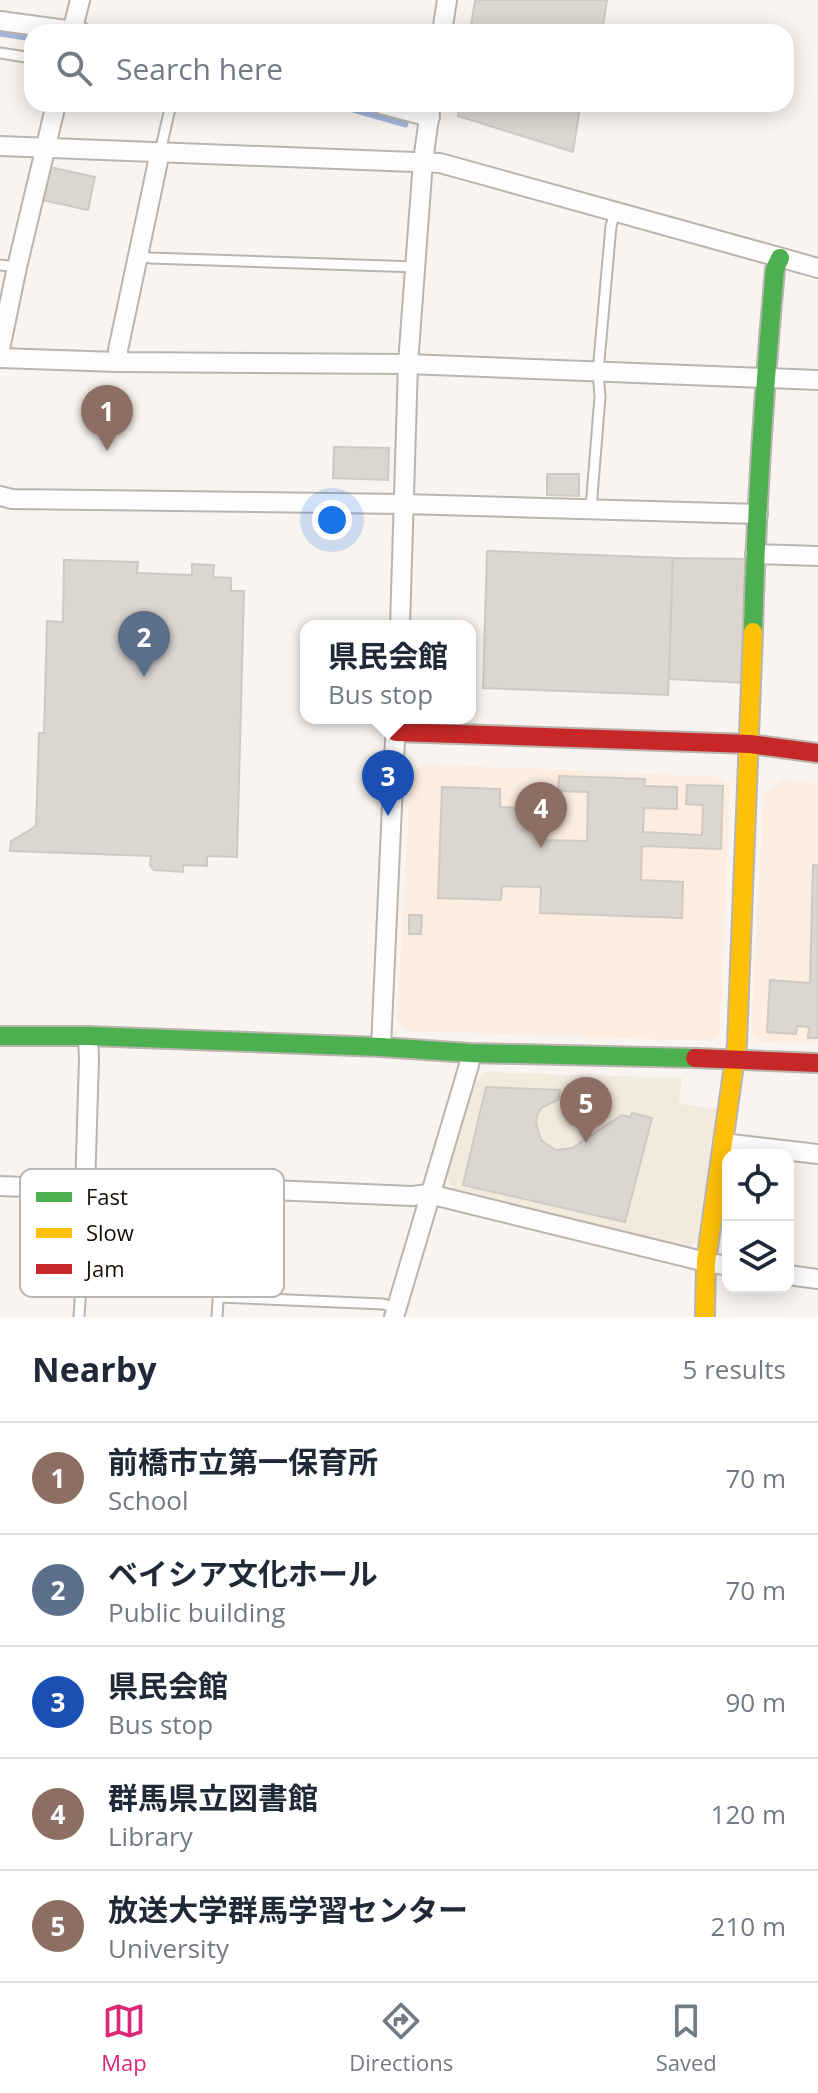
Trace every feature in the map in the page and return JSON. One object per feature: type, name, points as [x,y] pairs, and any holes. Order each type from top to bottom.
[{"type":"street","points":[[76,24],[80,0]]},
{"type":"street","points":[[443,24],[447,0]]},
{"type":"street","points":[[0,21],[24,25]]},
{"type":"street","points":[[0,349],[8,266],[46,148],[54,112]]},
{"type":"street","points":[[400,620],[408,364],[423,161],[430,112]]},
{"type":"street","points":[[0,146],[440,163],[818,268]]},
{"type":"street","points":[[118,362],[160,152]]},
{"type":"street","points":[[705,1317],[706,1262],[735,1059],[750,744],[755,554],[765,377],[775,269],[780,258]]},
{"type":"street","points":[[0,358],[408,364],[818,380]]},
{"type":"street","points":[[0,496],[12,499],[404,504],[758,514]]},
{"type":"street","points":[[755,554],[818,556]]},
{"type":"street","points":[[381,1047],[396,725],[750,744],[818,753]]},
{"type":"street","points":[[0,1036],[88,1036],[470,1053],[818,1063]]},
{"type":"street","points":[[85,1169],[88,1036]]},
{"type":"street","points":[[395,1312],[470,1053]]},
{"type":"street","points":[[723,1143],[818,1154]]},
{"type":"street","points":[[0,1186],[20,1187]]},
{"type":"street","points":[[284,1191],[412,1196],[429,1194],[722,1265]]},
{"type":"street","points":[[794,1276],[818,1279]]},
{"type":"lane","points":[[0,53],[24,57]]},
{"type":"lane","points":[[160,152],[169,112]]},
{"type":"lane","points":[[591,508],[600,397],[598,372],[611,226],[615,212]]},
{"type":"lane","points":[[139,255],[150,258],[417,267]]},
{"type":"lane","points":[[79,1317],[80,1297]]},
{"type":"lane","points":[[217,1317],[218,1297],[383,1304],[395,1312]]},
{"type":"shaded area","points":[[423,764],[717,777],[730,786],[720,1033],[712,1041],[408,1031],[397,1021],[411,774]]},
{"type":"shaded area","points":[[784,779],[818,784],[818,1043],[762,1042],[751,1033],[764,795]]},
{"type":"shaded area","points":[[486,1072],[682,1078],[679,1104],[722,1109],[698,1241],[689,1248],[453,1191],[447,1177],[476,1081]]},
{"type":"building","points":[[475,0],[607,0],[603,24],[471,24]]},
{"type":"building","points":[[459,112],[579,112],[573,152],[458,116]]},
{"type":"building","points":[[50,167],[95,177],[88,210],[42,200]]},
{"type":"building","points":[[334,447],[389,448],[388,480],[333,478]]},
{"type":"building","points":[[547,474],[579,474],[579,496],[547,495]]},
{"type":"building","points":[[487,551],[673,558],[668,695],[483,688]]},
{"type":"building","points":[[673,558],[752,559],[747,683],[669,679]]},
{"type":"building","points":[[64,560],[138,562],[137,573],[192,575],[192,564],[214,565],[213,577],[231,578],[231,591],[244,591],[237,857],[207,856],[207,866],[183,865],[183,872],[154,870],[150,865],[151,856],[10,851],[11,841],[36,826],[39,733],[44,733],[47,621],[63,622]]},
{"type":"building","points":[[559,776],[645,779],[644,786],[677,787],[677,809],[644,808],[643,832],[702,835],[703,805],[686,804],[687,785],[723,786],[721,849],[642,846],[641,880],[683,882],[682,918],[540,913],[541,887],[502,886],[501,900],[438,898],[442,787],[500,789],[500,807],[546,809],[545,840],[587,841],[588,792],[558,791]]},
{"type":"building","points":[[813,865],[818,865],[818,1038],[808,1038],[809,1027],[797,1026],[796,1034],[767,1032],[770,980],[810,983]]},
{"type":"building","points":[[409,915],[422,915],[421,934],[409,934]]},
{"type":"building","points":[[486,1087],[560,1090],[559,1099],[541,1108],[536,1123],[541,1140],[556,1150],[572,1148],[622,1115],[630,1117],[632,1113],[652,1118],[625,1222],[463,1185]]},
{"type":"waterway","points":[[0,33],[24,37]]},
{"type":"waterway","points":[[363,112],[405,124]]},
{"type":"traffic: fast","points":[[753,632],[764,405],[775,269],[780,258]]},
{"type":"traffic: fast","points":[[0,1036],[88,1036],[470,1053],[695,1058]]},
{"type":"traffic: slow","points":[[705,1317],[706,1262],[737,1044],[753,632]]},
{"type":"traffic: jam","points":[[396,732],[750,744],[818,753]]},
{"type":"traffic: jam","points":[[695,1058],[818,1063]]},
{"type":"place","name":"前橋市立第一保育所","points":[[107,451]]},
{"type":"place","name":"ベイシア文化ホール","points":[[144,677]]},
{"type":"place","name":"県民会館","points":[[388,816]]},
{"type":"place","name":"群馬県立図書館","points":[[541,848]]},
{"type":"place","name":"放送大学群馬学習センター","points":[[586,1143]]}]
